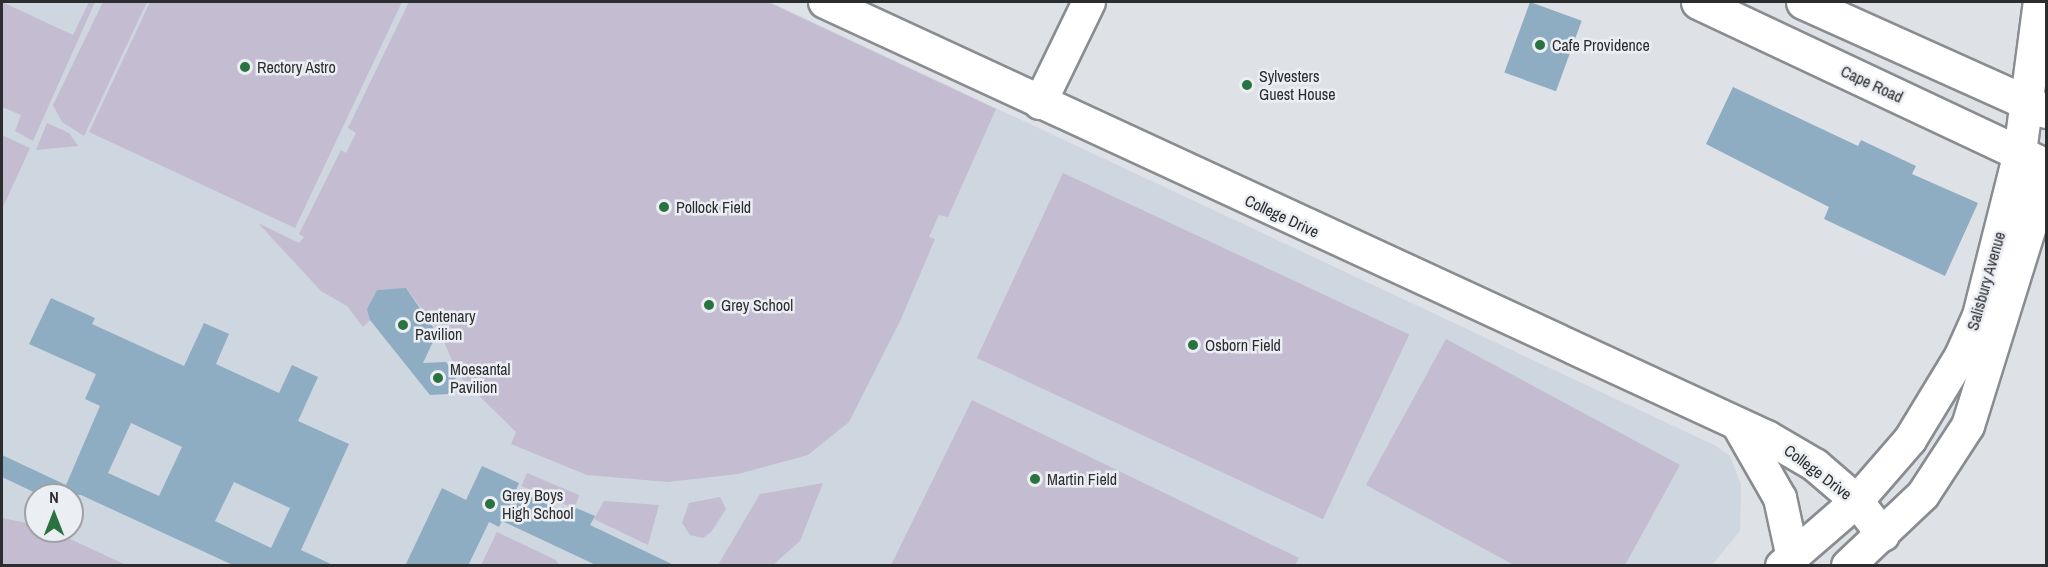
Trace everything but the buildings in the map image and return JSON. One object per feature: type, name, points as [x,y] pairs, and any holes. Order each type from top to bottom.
[{"type":"main road","name":"Cape Road","points":[[1698,2],[2033,160]]},
{"type":"main road","points":[[1803,2],[2037,106]]},
{"type":"street","name":"College Drive","points":[[825,2],[1740,428],[1790,449],[1857,501],[1882,535]]},
{"type":"street","points":[[1040,103],[1089,2]]},
{"type":"street","name":"Salisbury Avenue","points":[[1787,562],[1857,501],[1910,440],[1961,356],[1979,316],[2033,160],[2040,2]]},
{"type":"street","name":"Salisbury Avenue","points":[[1848,566],[1923,495],[1968,426],[2046,176]]},
{"type":"street","name":"College Drive","points":[[1740,428],[1780,498],[1787,562]]},
{"type":"shaded area","name":"Grey School","points":[[2,2],[770,2],[1716,446],[1730,456],[1741,485],[1740,531],[1711,566],[2,565]]},
{"type":"shaded area","points":[[2,2],[73,35],[89,2],[95,2],[33,141],[15,131],[21,115],[2,107]]},
{"type":"shaded area","points":[[103,2],[147,2],[84,136],[62,122],[53,105]]},
{"type":"shaded area","name":"Rectory Astro","points":[[150,2],[402,2],[295,228],[89,132]]},
{"type":"shaded area","name":"Pollock Field","points":[[409,2],[768,2],[996,109],[948,217],[939,215],[929,237],[935,239],[901,319],[849,422],[808,455],[738,474],[668,482],[587,475],[511,444],[516,432],[459,376],[440,333],[407,289],[377,290],[367,309],[373,317],[363,327],[347,306],[321,291],[258,223],[299,243],[304,237],[299,234],[341,150],[346,153],[356,133],[348,128]]},
{"type":"shaded area","points":[[47,123],[69,133],[78,146],[36,150]]},
{"type":"shaded area","points":[[2,135],[30,148],[2,209]]},
{"type":"shaded area","name":"Osborn Field","points":[[1063,173],[1409,334],[1323,519],[977,358]]},
{"type":"shaded area","points":[[1446,339],[1680,465],[1625,565],[1514,565],[1366,485]]},
{"type":"shaded area","name":"Martin Field","points":[[972,400],[1299,558],[1295,565],[891,565]]},
{"type":"shaded area","points":[[527,473],[579,495],[574,508],[522,486]]},
{"type":"shaded area","points":[[823,483],[800,541],[773,565],[718,565],[760,494]]},
{"type":"shaded area","points":[[720,497],[726,509],[711,532],[703,538],[690,535],[682,523],[689,503]]},
{"type":"shaded area","points":[[604,501],[659,505],[648,545],[594,519]]},
{"type":"shaded area","points":[[2,518],[24,523],[24,543],[79,543],[126,565],[2,565]]},
{"type":"shaded area","points":[[497,532],[556,560],[559,565],[481,565]]},
{"type":"place","name":"Cafe Providence","points":[[1540,45]]},
{"type":"place","name":"Rectory Astro","points":[[245,67]]},
{"type":"place","name":"Sylvesters Guest House","points":[[1247,85]]},
{"type":"place","name":"Pollock Field","points":[[664,207]]},
{"type":"place","name":"Grey School","points":[[709,305]]},
{"type":"place","name":"Centenary Pavilion","points":[[403,325]]},
{"type":"place","name":"Osborn Field","points":[[1193,345]]},
{"type":"place","name":"Moesantal Pavilion","points":[[438,378]]},
{"type":"place","name":"Martin Field","points":[[1035,479]]},
{"type":"place","name":"Grey Boys High School","points":[[490,504]]}]
